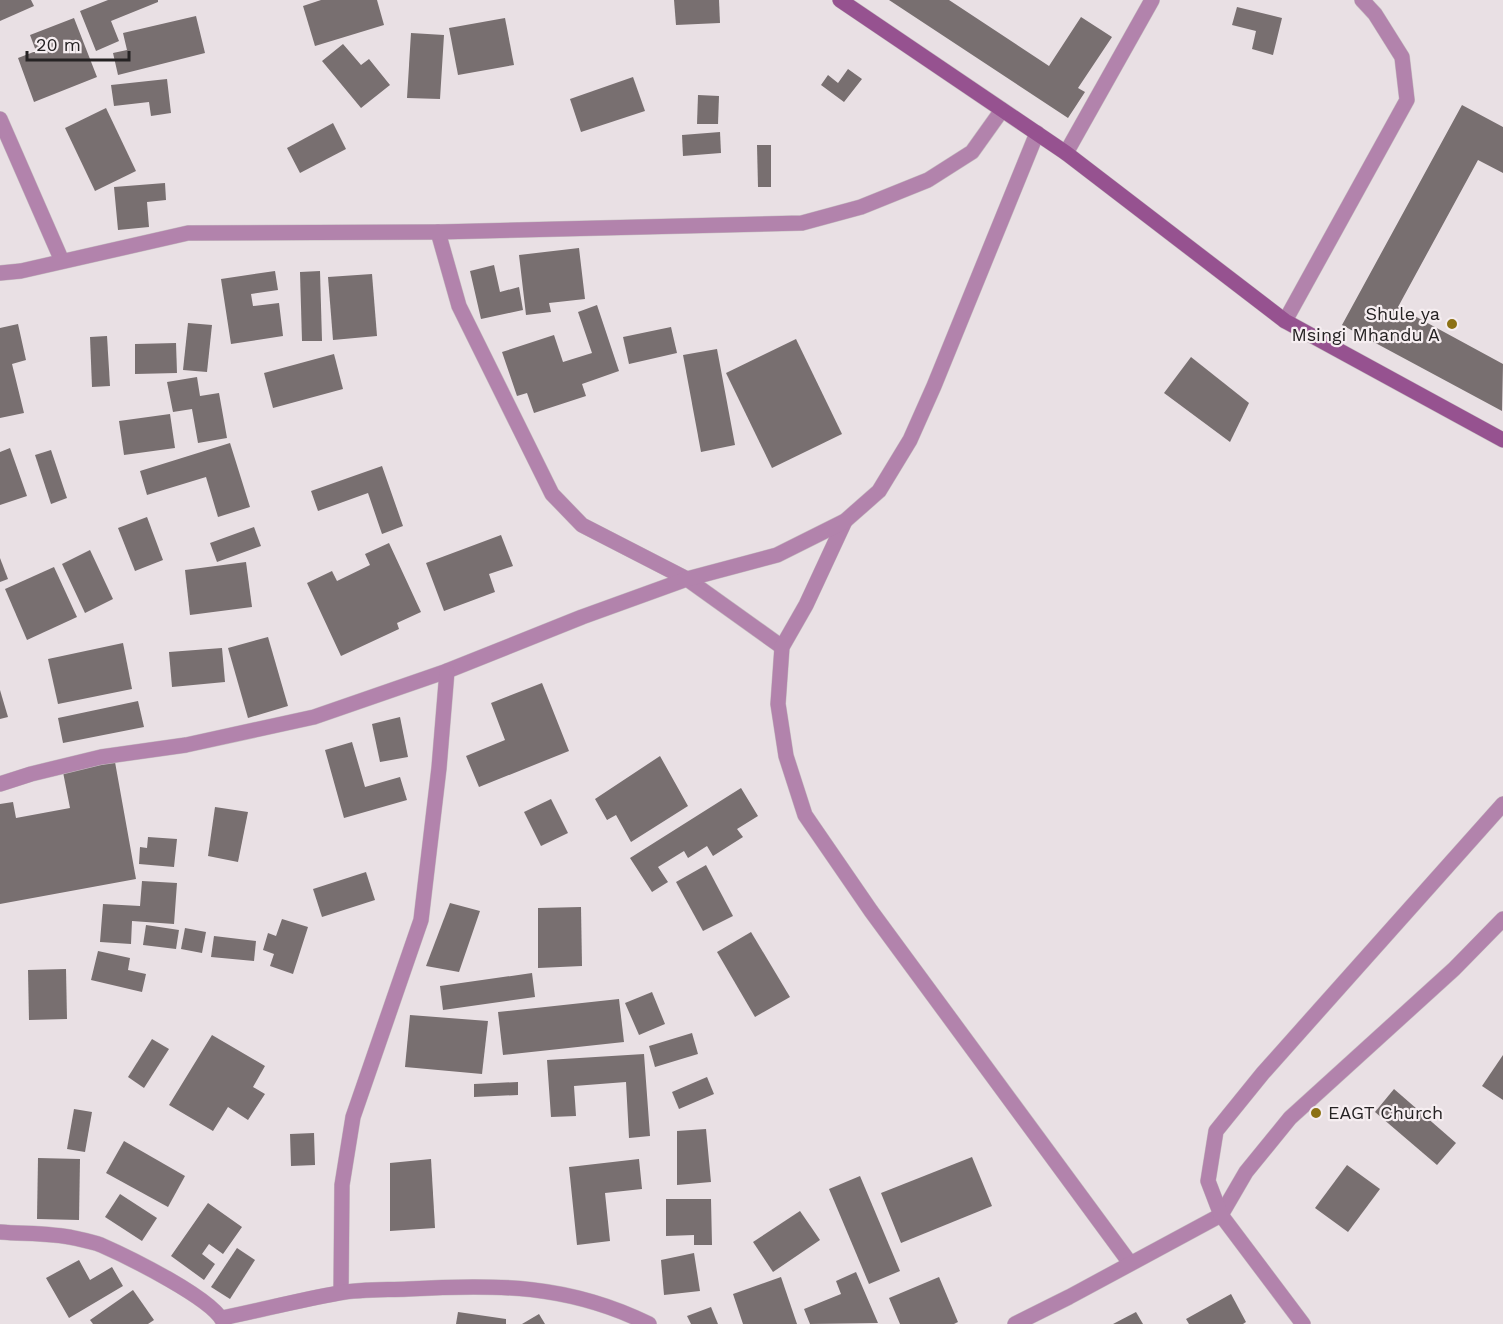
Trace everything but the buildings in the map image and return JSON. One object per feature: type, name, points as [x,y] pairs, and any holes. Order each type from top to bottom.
[{"type":"street","points":[[840,0],[1066,153],[1285,321],[1503,440]]},
{"type":"street","points":[[1066,153],[1152,0]]},
{"type":"street","points":[[1285,321],[1407,100],[1402,57],[1375,14],[1362,0]]},
{"type":"street","points":[[0,273],[21,271],[188,233],[438,232],[802,223],[861,207],[928,180],[972,152],[1002,110]]},
{"type":"street","points":[[0,119],[62,261]]},
{"type":"street","points":[[0,784],[101,756],[186,745],[314,717],[447,670],[582,616],[687,579],[777,555],[845,521],[879,491],[910,440],[1036,133]]},
{"type":"street","points":[[438,232],[459,306],[552,494],[582,525],[687,579],[782,647]]},
{"type":"street","points":[[845,521],[806,605],[782,647],[778,704],[786,756],[805,815],[871,911],[1130,1263]]},
{"type":"street","points":[[341,1292],[342,1185],[353,1117],[421,920],[439,768],[447,670]]},
{"type":"street","points":[[1303,1324],[1221,1215],[1208,1181],[1216,1131],[1263,1072],[1503,804]]},
{"type":"street","points":[[1015,1324],[1221,1215],[1246,1172],[1290,1118],[1454,969],[1503,919]]},
{"type":"street","points":[[0,1232],[71,1237],[98,1244],[138,1263],[205,1302],[223,1321],[341,1292],[459,1286],[531,1288],[578,1296],[625,1312],[649,1324]]},
{"type":"place","name":"Shule ya Msingi Mhandu A","points":[[1452,324]]},
{"type":"place","name":"EAGT Church","points":[[1316,1113]]}]
